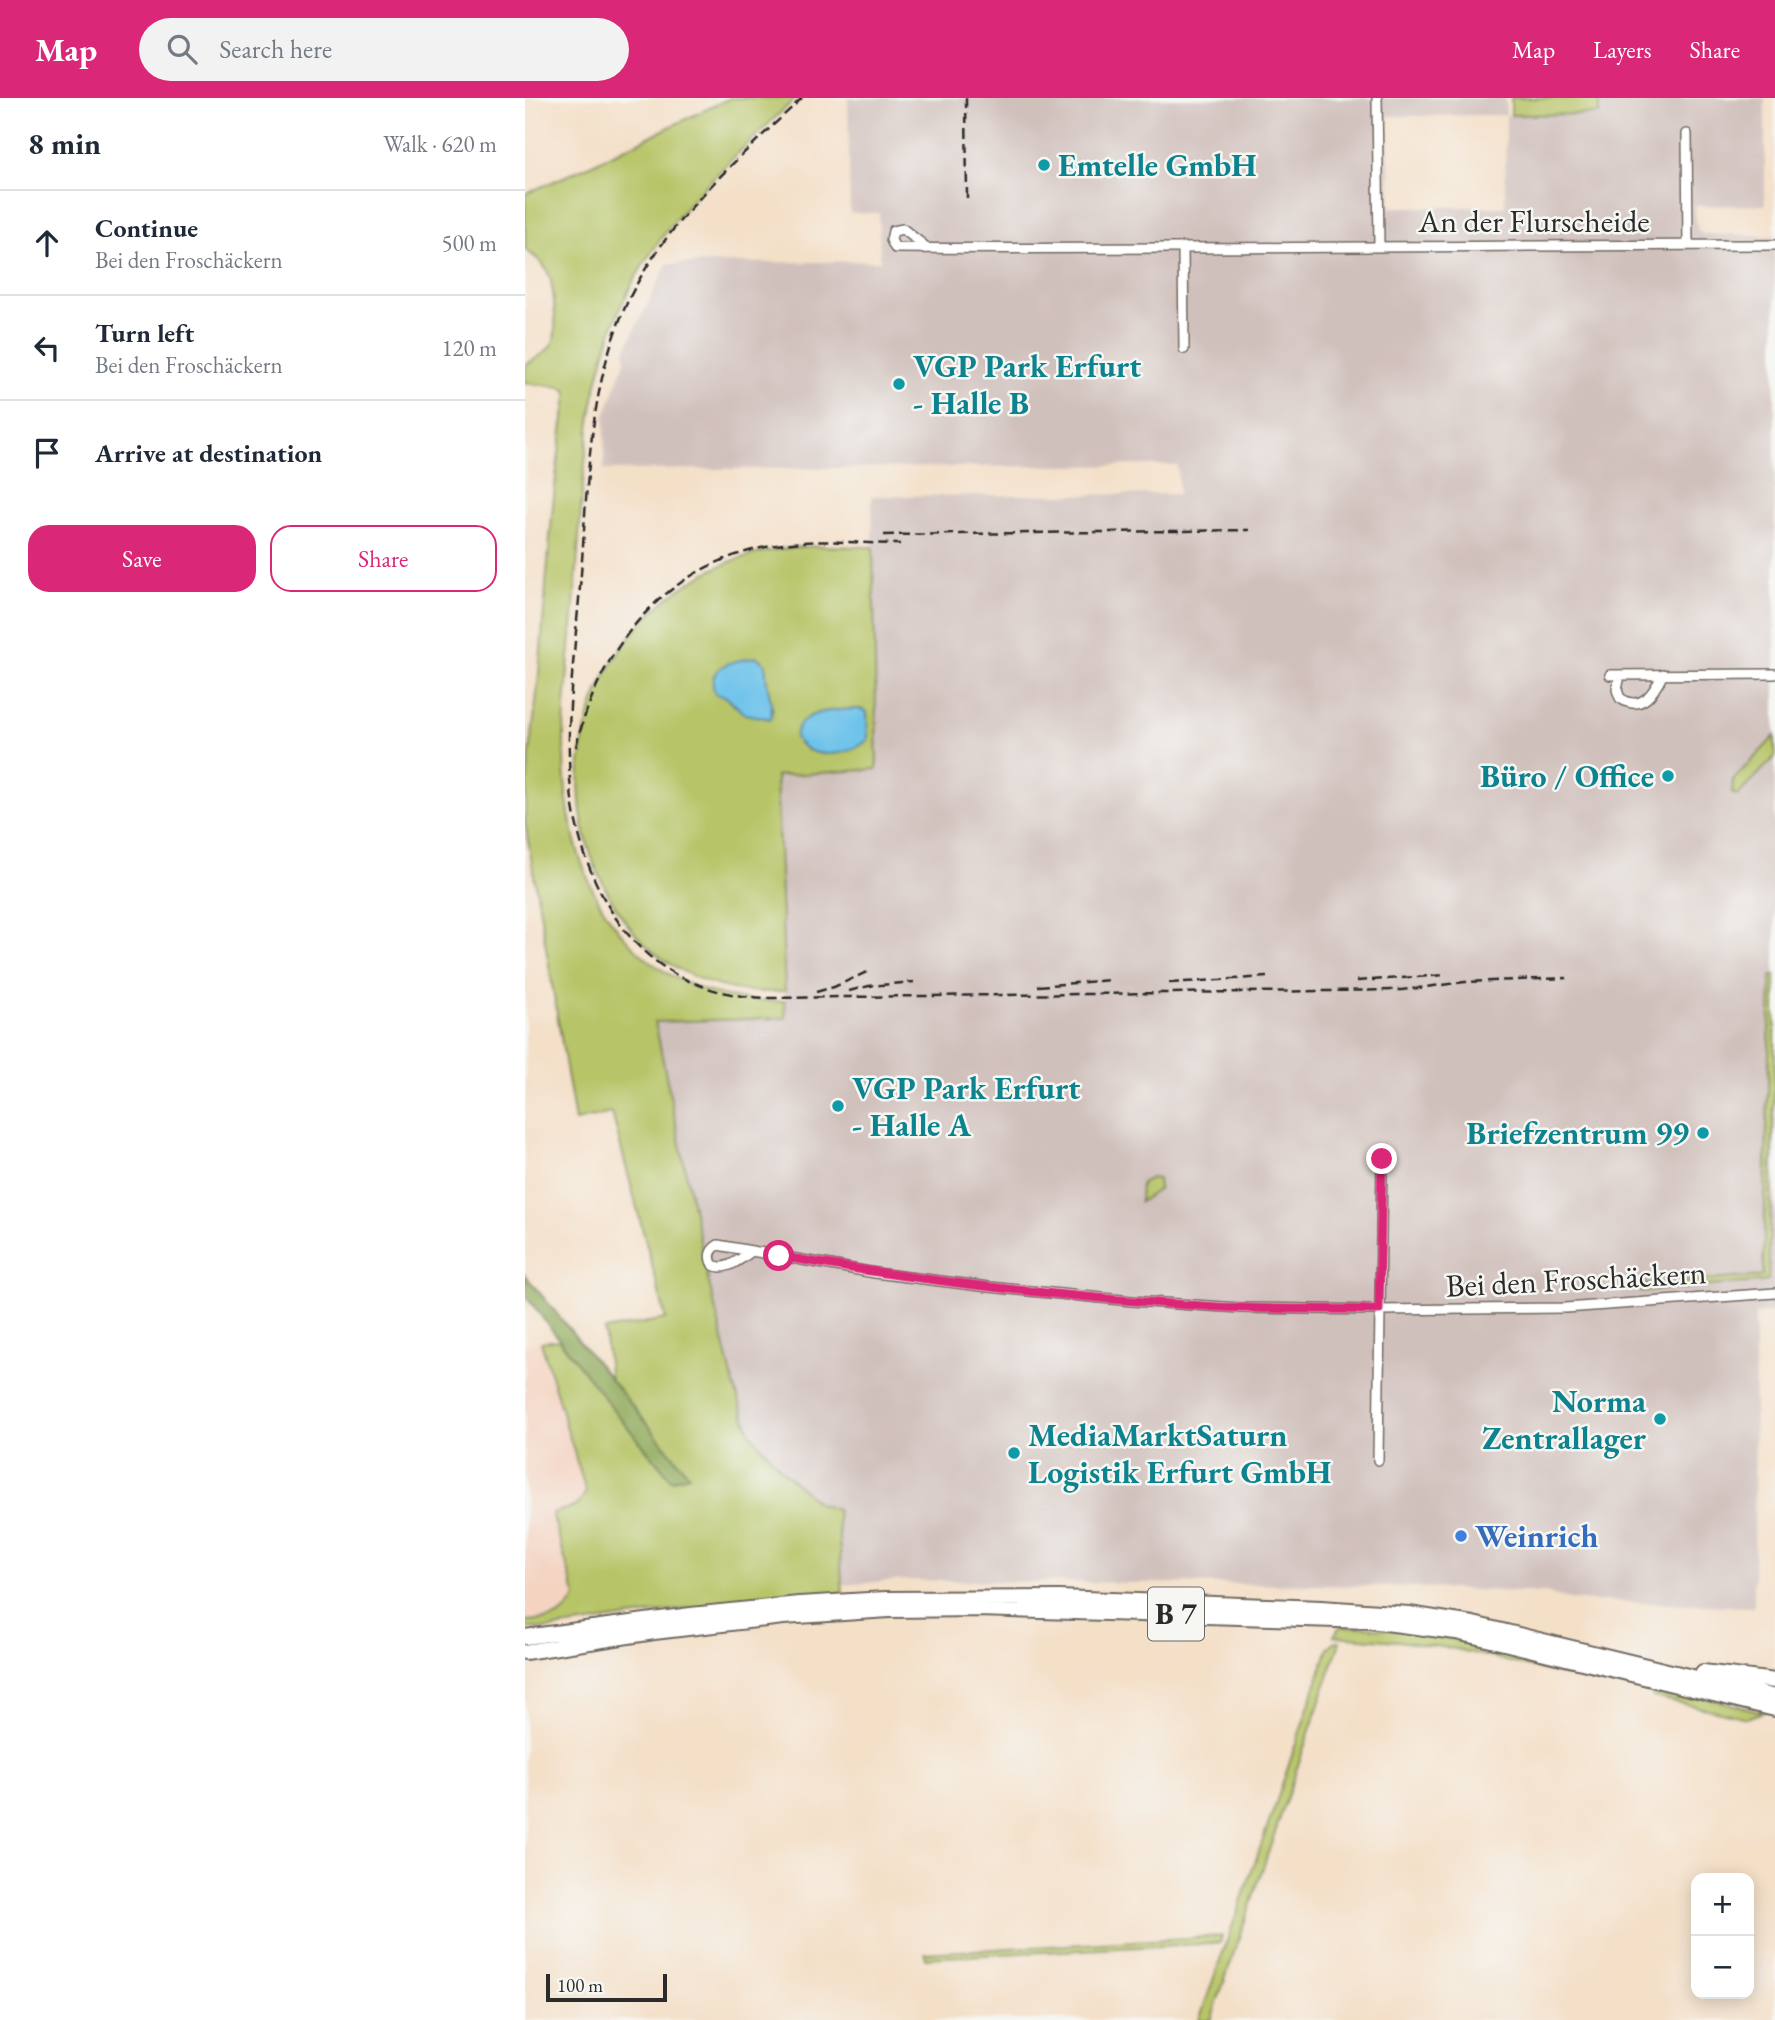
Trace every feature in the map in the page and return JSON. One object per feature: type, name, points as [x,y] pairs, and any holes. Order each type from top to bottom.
[{"type":"highway","name":"B 7","points":[[525,1637],[799,1604],[972,1597],[1321,1608],[1409,1614],[1473,1624],[1775,1697]]},
{"type":"highway","name":"B 7","points":[[525,1652],[719,1623],[889,1610],[1045,1609],[1370,1621],[1500,1642],[1775,1709]]},
{"type":"highway","name":"B 7","points":[[1622,1660],[1775,1681]]},
{"type":"street","name":"An der Flurscheide","points":[[1377,98],[1379,245]]},
{"type":"street","name":"An der Flurscheide","points":[[1687,134],[1688,245]]},
{"type":"street","name":"An der Flurscheide","points":[[927,248],[1775,245]]},
{"type":"street","points":[[1183,247],[1184,349]]},
{"type":"street","points":[[1663,674],[1654,693],[1642,703],[1627,703],[1620,698],[1615,675],[1663,674],[1775,674]]},
{"type":"street","points":[[1378,1460],[1382,1159]]},
{"type":"street","name":"Bei den Froschäckern","points":[[752,1251],[875,1273],[1106,1299],[1237,1308],[1565,1308],[1775,1293]]},
{"type":"shaded area","points":[[848,98],[1505,98],[1506,115],[1599,114],[1599,98],[1765,98],[1765,205],[1694,206],[1698,230],[1702,234],[1775,236],[1775,1312],[1755,1314],[1754,1607],[1572,1600],[1546,1593],[1385,1586],[896,1580],[843,1585],[837,1510],[819,1504],[781,1469],[750,1433],[734,1385],[707,1275],[655,1021],[786,1018],[776,776],[877,769],[872,496],[1179,494],[1177,465],[604,470],[605,416],[625,361],[625,350],[667,264],[880,261],[879,213],[850,213]],"holes":[[[1506,115],[1505,207],[1390,207],[1388,116]]]},
{"type":"shaded area","points":[[541,1342],[586,1492],[577,1506],[552,1514],[576,1598],[566,1612],[558,1617],[525,1621],[525,1345]]},
{"type":"green space","points":[[730,98],[796,98],[722,168],[677,218],[638,274],[609,337],[587,440],[566,686],[564,766],[574,837],[587,878],[607,914],[632,945],[662,970],[698,988],[739,999],[785,1001],[786,1018],[655,1022],[707,1275],[734,1385],[750,1433],[781,1469],[819,1504],[837,1510],[843,1594],[714,1605],[548,1629],[525,1628],[525,1621],[560,1615],[576,1598],[552,1513],[577,1506],[586,1492],[541,1342],[559,1340],[672,1480],[689,1475],[610,1379],[604,1330],[666,1319],[612,1113],[575,1121],[525,822],[554,497],[568,392],[561,387],[525,383],[525,365],[550,348],[554,340],[555,326],[548,273],[525,249],[525,194]]},
{"type":"green space","points":[[1511,98],[1599,98],[1599,114],[1511,115]]},
{"type":"green space","points":[[819,546],[873,547],[877,769],[776,776],[785,991],[757,992],[729,988],[690,975],[664,960],[631,929],[614,905],[600,877],[585,833],[579,788],[583,743],[595,699],[615,659],[642,622],[676,592],[716,568],[741,558],[780,549]],"holes":[[[766,665],[764,679],[773,711],[735,706],[726,697]],[[860,709],[823,754],[807,750],[801,722],[822,713]]]},
{"type":"green space","points":[[1775,736],[1775,757],[1738,795],[1732,793],[1733,780]]},
{"type":"green space","points":[[1771,976],[1775,976],[1775,1076],[1768,1281],[1640,1292],[1639,1285],[1763,1276]]},
{"type":"green space","points":[[1151,1178],[1158,1179],[1159,1189],[1140,1202],[1141,1183]]},
{"type":"green space","points":[[525,1275],[689,1475],[672,1480],[620,1418],[525,1295]]},
{"type":"green space","points":[[1340,1626],[1428,1634],[1572,1666],[1569,1676],[1456,1649],[1334,1636]]},
{"type":"green space","points":[[1335,1641],[1340,1641],[1339,1645],[1211,2020],[1199,2020],[1328,1648]]},
{"type":"green space","points":[[1648,1684],[1764,1712],[1747,1718],[1653,1697]]},
{"type":"green space","points":[[1222,1936],[1220,1943],[925,1958],[925,1953]]},
{"type":"water","points":[[757,657],[766,665],[772,707],[771,719],[745,714],[726,697],[715,694],[714,676],[718,670],[732,662]]},
{"type":"water","points":[[860,709],[867,712],[868,740],[850,750],[830,754],[810,751],[795,738],[803,721],[811,716],[831,711]]},
{"type":"railway","points":[[802,98],[705,192],[662,244],[627,303],[604,368],[588,470],[571,683],[569,765],[571,791],[583,849],[607,905],[624,930],[668,970],[694,983],[730,994],[768,998],[1402,990],[1465,982],[1567,978]]},
{"type":"railway","points":[[966,98],[967,199]]},
{"type":"railway","points":[[884,535],[1249,530]]},
{"type":"railway","points":[[576,747],[588,707],[604,670],[625,637],[650,608],[680,583],[713,564],[751,550],[806,542],[900,544]]},
{"type":"railway","points":[[816,992],[871,970]]},
{"type":"railway","points":[[1357,981],[1445,975]]},
{"type":"railway","points":[[1169,983],[1267,977]]},
{"type":"railway","points":[[1038,986],[1111,980]]},
{"type":"railway","points":[[849,991],[869,986],[914,982]]},
{"type":"place","name":"Emtelle GmbH","points":[[1044,165]]},
{"type":"place","name":"VGP Park Erfurt - Halle B","points":[[899,384]]},
{"type":"place","name":"Büro / Office","points":[[1668,776]]},
{"type":"place","name":"VGP Park Erfurt - Halle A","points":[[838,1106]]},
{"type":"place","name":"Briefzentrum 99","points":[[1703,1133]]},
{"type":"place","name":"Norma Zentrallager","points":[[1660,1419]]},
{"type":"place","name":"MediaMarktSaturn Logistik Erfurt GmbH","points":[[1014,1453]]},
{"type":"place","name":"Weinrich","points":[[1461,1536]]},
{"type":"route","points":[[779,1256],[887,1275],[1132,1301],[1237,1308],[1379,1310],[1382,1159]]}]
